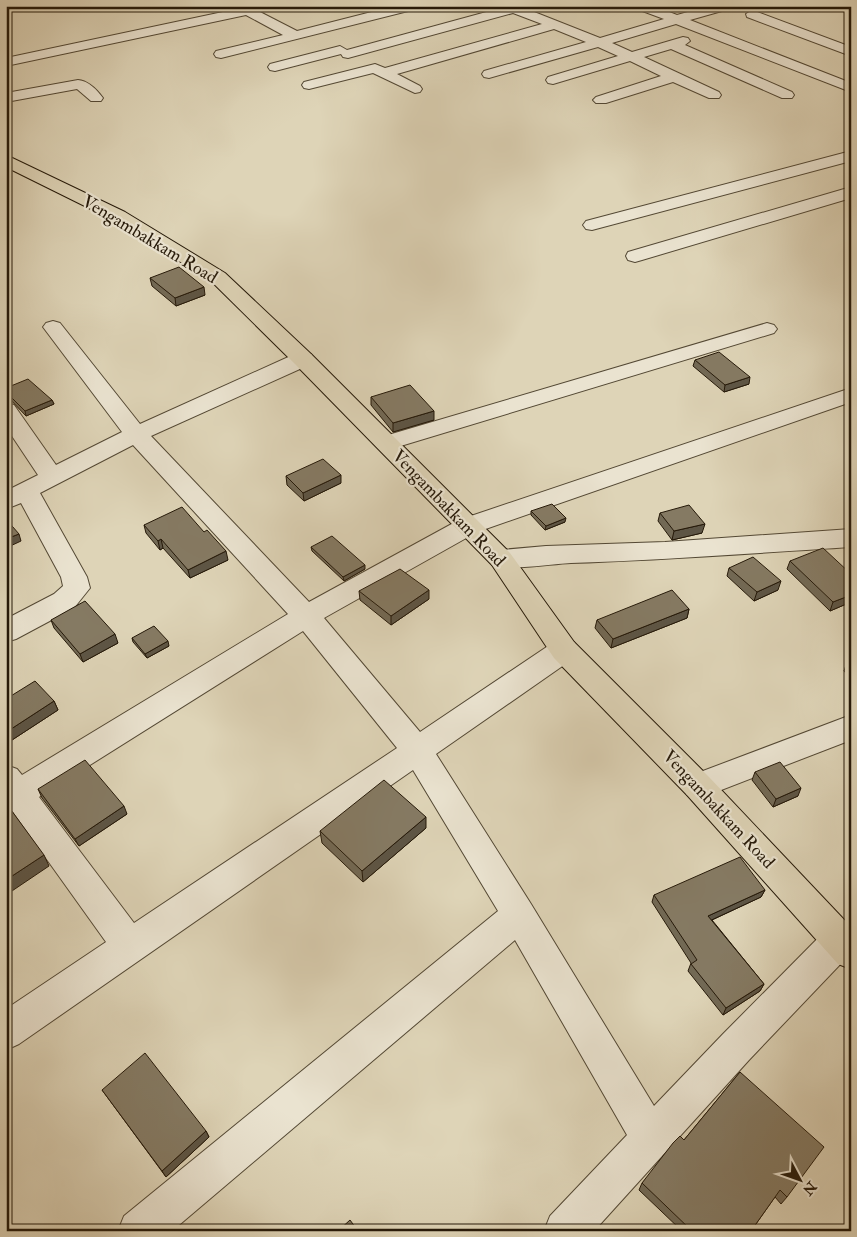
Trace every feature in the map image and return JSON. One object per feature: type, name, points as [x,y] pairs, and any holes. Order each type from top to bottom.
[{"type":"main road","name":"Vengambakkam Road","points":[[6,160],[119,216],[218,277],[303,359],[501,560],[564,650],[698,786],[847,942]]},
{"type":"street","points":[[6,62],[270,6]]},
{"type":"street","points":[[221,54],[411,6]]},
{"type":"street","points":[[642,6],[851,88]]},
{"type":"street","points":[[489,74],[724,6]]},
{"type":"street","points":[[275,67],[344,52],[510,8],[599,42],[714,95]]},
{"type":"street","points":[[248,11],[344,52],[415,89]]},
{"type":"street","points":[[752,14],[851,52]]},
{"type":"street","points":[[309,86],[379,71],[554,25]]},
{"type":"street","points":[[553,80],[677,43],[787,95]]},
{"type":"street","points":[[601,100],[673,77]]},
{"type":"street","points":[[6,98],[81,84],[96,98]]},
{"type":"street","points":[[36,92],[48,103]]},
{"type":"street","points":[[592,225],[851,156]]},
{"type":"street","points":[[752,182],[798,208]]},
{"type":"street","points":[[635,256],[851,192]]},
{"type":"street","points":[[53,327],[136,434],[306,616],[416,750],[519,915],[651,1138]]},
{"type":"street","points":[[386,443],[767,329]]},
{"type":"street","points":[[6,632],[64,601],[76,588],[74,577],[16,496],[136,434],[303,359]]},
{"type":"street","points":[[130,946],[10,791],[306,616],[468,526],[851,395]]},
{"type":"street","points":[[6,410],[52,478]]},
{"type":"street","points":[[501,560],[546,555],[665,551],[851,538]]},
{"type":"street","points":[[6,1031],[564,650]]},
{"type":"street","points":[[698,786],[851,727]]},
{"type":"street","points":[[139,1231],[519,915]]},
{"type":"street","points":[[565,1231],[651,1138],[847,942]]},
{"type":"building","points":[[179,267],[204,287],[175,298],[150,278]]},
{"type":"building","points":[[719,352],[750,377],[725,385],[695,360]]},
{"type":"building","points":[[28,379],[52,400],[25,411],[6,392],[6,388]]},
{"type":"building","points":[[410,385],[434,411],[393,423],[371,397]]},
{"type":"building","points":[[323,459],[341,475],[303,493],[286,476]]},
{"type":"building","points":[[552,504],[566,518],[546,526],[531,511]]},
{"type":"building","points":[[689,505],[705,524],[674,531],[660,513]]},
{"type":"building","points":[[182,507],[204,532],[207,530],[226,551],[188,570],[161,539],[158,541],[144,525]]},
{"type":"building","points":[[6,519],[19,534],[6,539]]},
{"type":"building","points":[[332,536],[365,565],[343,577],[311,547]]},
{"type":"building","points":[[823,548],[851,574],[851,595],[833,602],[790,561]]},
{"type":"building","points":[[753,557],[781,581],[757,592],[729,568]]},
{"type":"building","points":[[400,569],[429,590],[391,616],[359,591]]},
{"type":"building","points":[[672,590],[689,609],[613,639],[597,620]]},
{"type":"building","points":[[85,601],[115,634],[80,654],[51,620]]},
{"type":"building","points":[[154,626],[168,641],[145,654],[132,638]]},
{"type":"building","points":[[851,663],[851,670],[846,665]]},
{"type":"building","points":[[35,681],[54,701],[8,731],[6,730],[6,699]]},
{"type":"building","points":[[85,760],[124,806],[75,839],[38,789]]},
{"type":"building","points":[[780,762],[801,788],[776,799],[755,772]]},
{"type":"building","points":[[384,780],[426,817],[362,871],[320,831]]},
{"type":"building","points":[[6,803],[44,855],[6,880]]},
{"type":"building","points":[[740,857],[765,890],[708,916],[764,984],[726,1008],[691,964],[697,960],[654,895]]},
{"type":"building","points":[[145,1053],[206,1131],[162,1171],[102,1090]]},
{"type":"building","points":[[740,1072],[824,1147],[787,1197],[780,1190],[751,1231],[692,1231],[642,1183],[673,1143],[680,1136],[684,1140]]},
{"type":"building","points":[[350,1220],[358,1231],[338,1231]]}]
